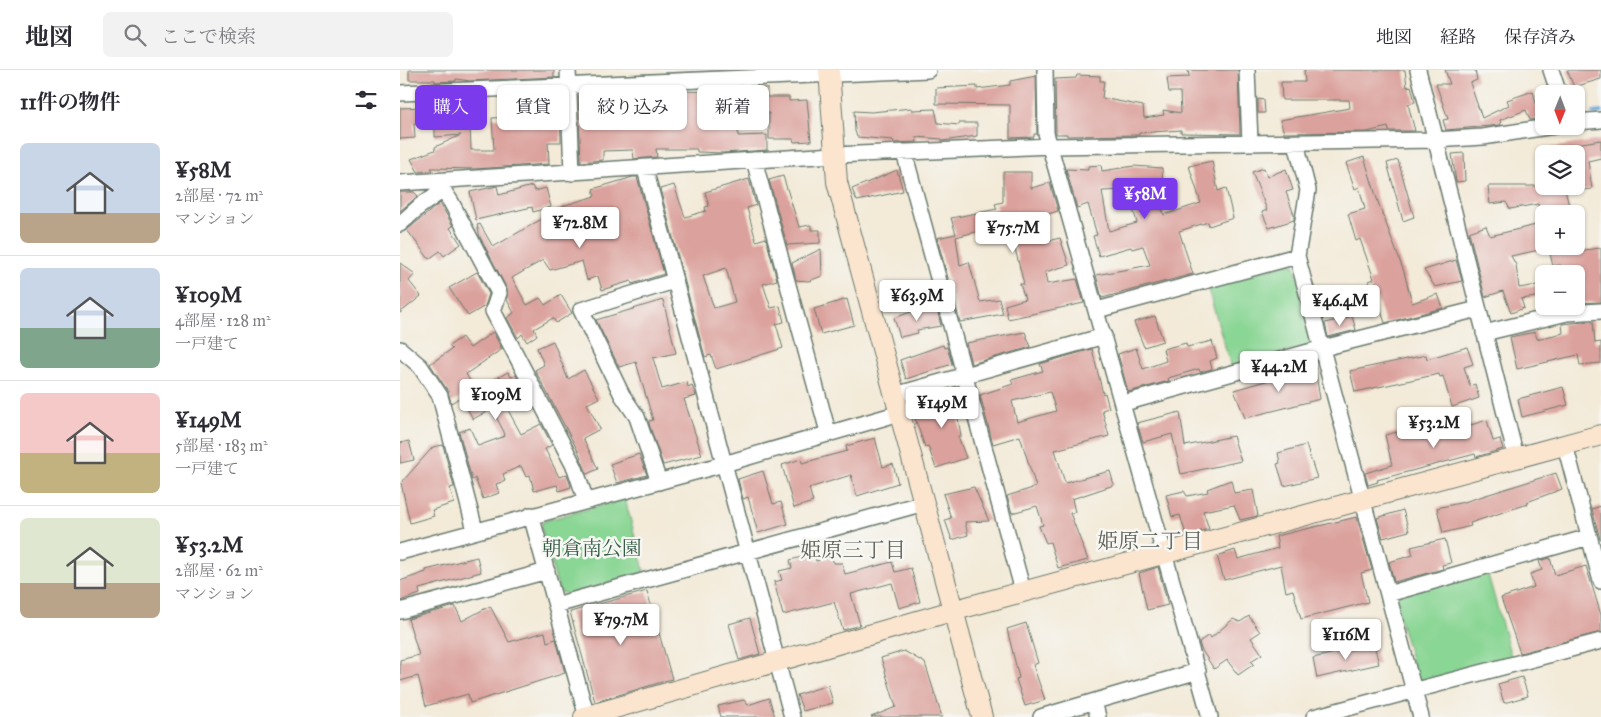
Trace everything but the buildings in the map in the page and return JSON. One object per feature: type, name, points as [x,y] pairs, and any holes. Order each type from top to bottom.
[{"type":"street","points":[[568,70],[568,85]]},
{"type":"street","points":[[569,87],[829,72],[928,70]]},
{"type":"street","points":[[1045,70],[1046,133],[1052,146],[1210,717]]},
{"type":"street","points":[[1247,70],[1250,142]]},
{"type":"street","points":[[1418,70],[1516,457]]},
{"type":"street","points":[[1551,70],[1556,85]]},
{"type":"street","points":[[829,72],[837,182],[982,717]]},
{"type":"street","points":[[400,93],[497,90]]},
{"type":"street","points":[[569,108],[572,173]]},
{"type":"street","points":[[1585,121],[1601,120]]},
{"type":"street","points":[[400,183],[443,186],[572,173],[834,155],[1052,146],[1435,140],[1483,137],[1535,129]]},
{"type":"street","points":[[1296,143],[1308,190],[1297,256],[1421,717]]},
{"type":"street","points":[[904,152],[1023,592]]},
{"type":"street","points":[[754,160],[828,432]]},
{"type":"street","points":[[644,168],[792,717]]},
{"type":"street","points":[[400,224],[443,186]]},
{"type":"street","points":[[443,186],[499,293],[493,311],[575,468],[586,501]]},
{"type":"street","points":[[1097,310],[1297,256]]},
{"type":"street","points":[[659,482],[637,417],[622,395],[581,310],[674,281]]},
{"type":"street","points":[[1124,403],[1323,348],[1478,309]]},
{"type":"street","points":[[1484,332],[1568,313],[1601,311]]},
{"type":"street","points":[[400,552],[475,530],[724,464],[828,432],[966,376],[1104,336]]},
{"type":"street","points":[[400,349],[420,366],[440,396],[475,530]]},
{"type":"street","points":[[531,515],[586,717],[952,611],[1601,434]]},
{"type":"street","points":[[1564,444],[1601,582]]},
{"type":"street","points":[[556,605],[924,503]]},
{"type":"street","points":[[1388,594],[1589,537]]},
{"type":"street","points":[[400,611],[547,572]]},
{"type":"street","points":[[1314,717],[1601,641]]},
{"type":"street","points":[[1041,717],[1198,672]]},
{"type":"street","points":[[1094,702],[1098,717]]},
{"type":"green space","points":[[1291,263],[1295,266],[1314,345],[1231,367],[1207,286]]},
{"type":"green space","name":"朝倉南公園","points":[[625,499],[645,574],[567,595],[559,591],[541,527],[543,521]]},
{"type":"green space","points":[[1487,571],[1512,660],[1418,684],[1393,596]]},
{"type":"waterway","points":[[1593,113],[1601,112]]},
{"type":"district","name":"姫原二丁目","points":[[1150,541]]},
{"type":"district","name":"姫原三丁目","points":[[853,550]]}]
